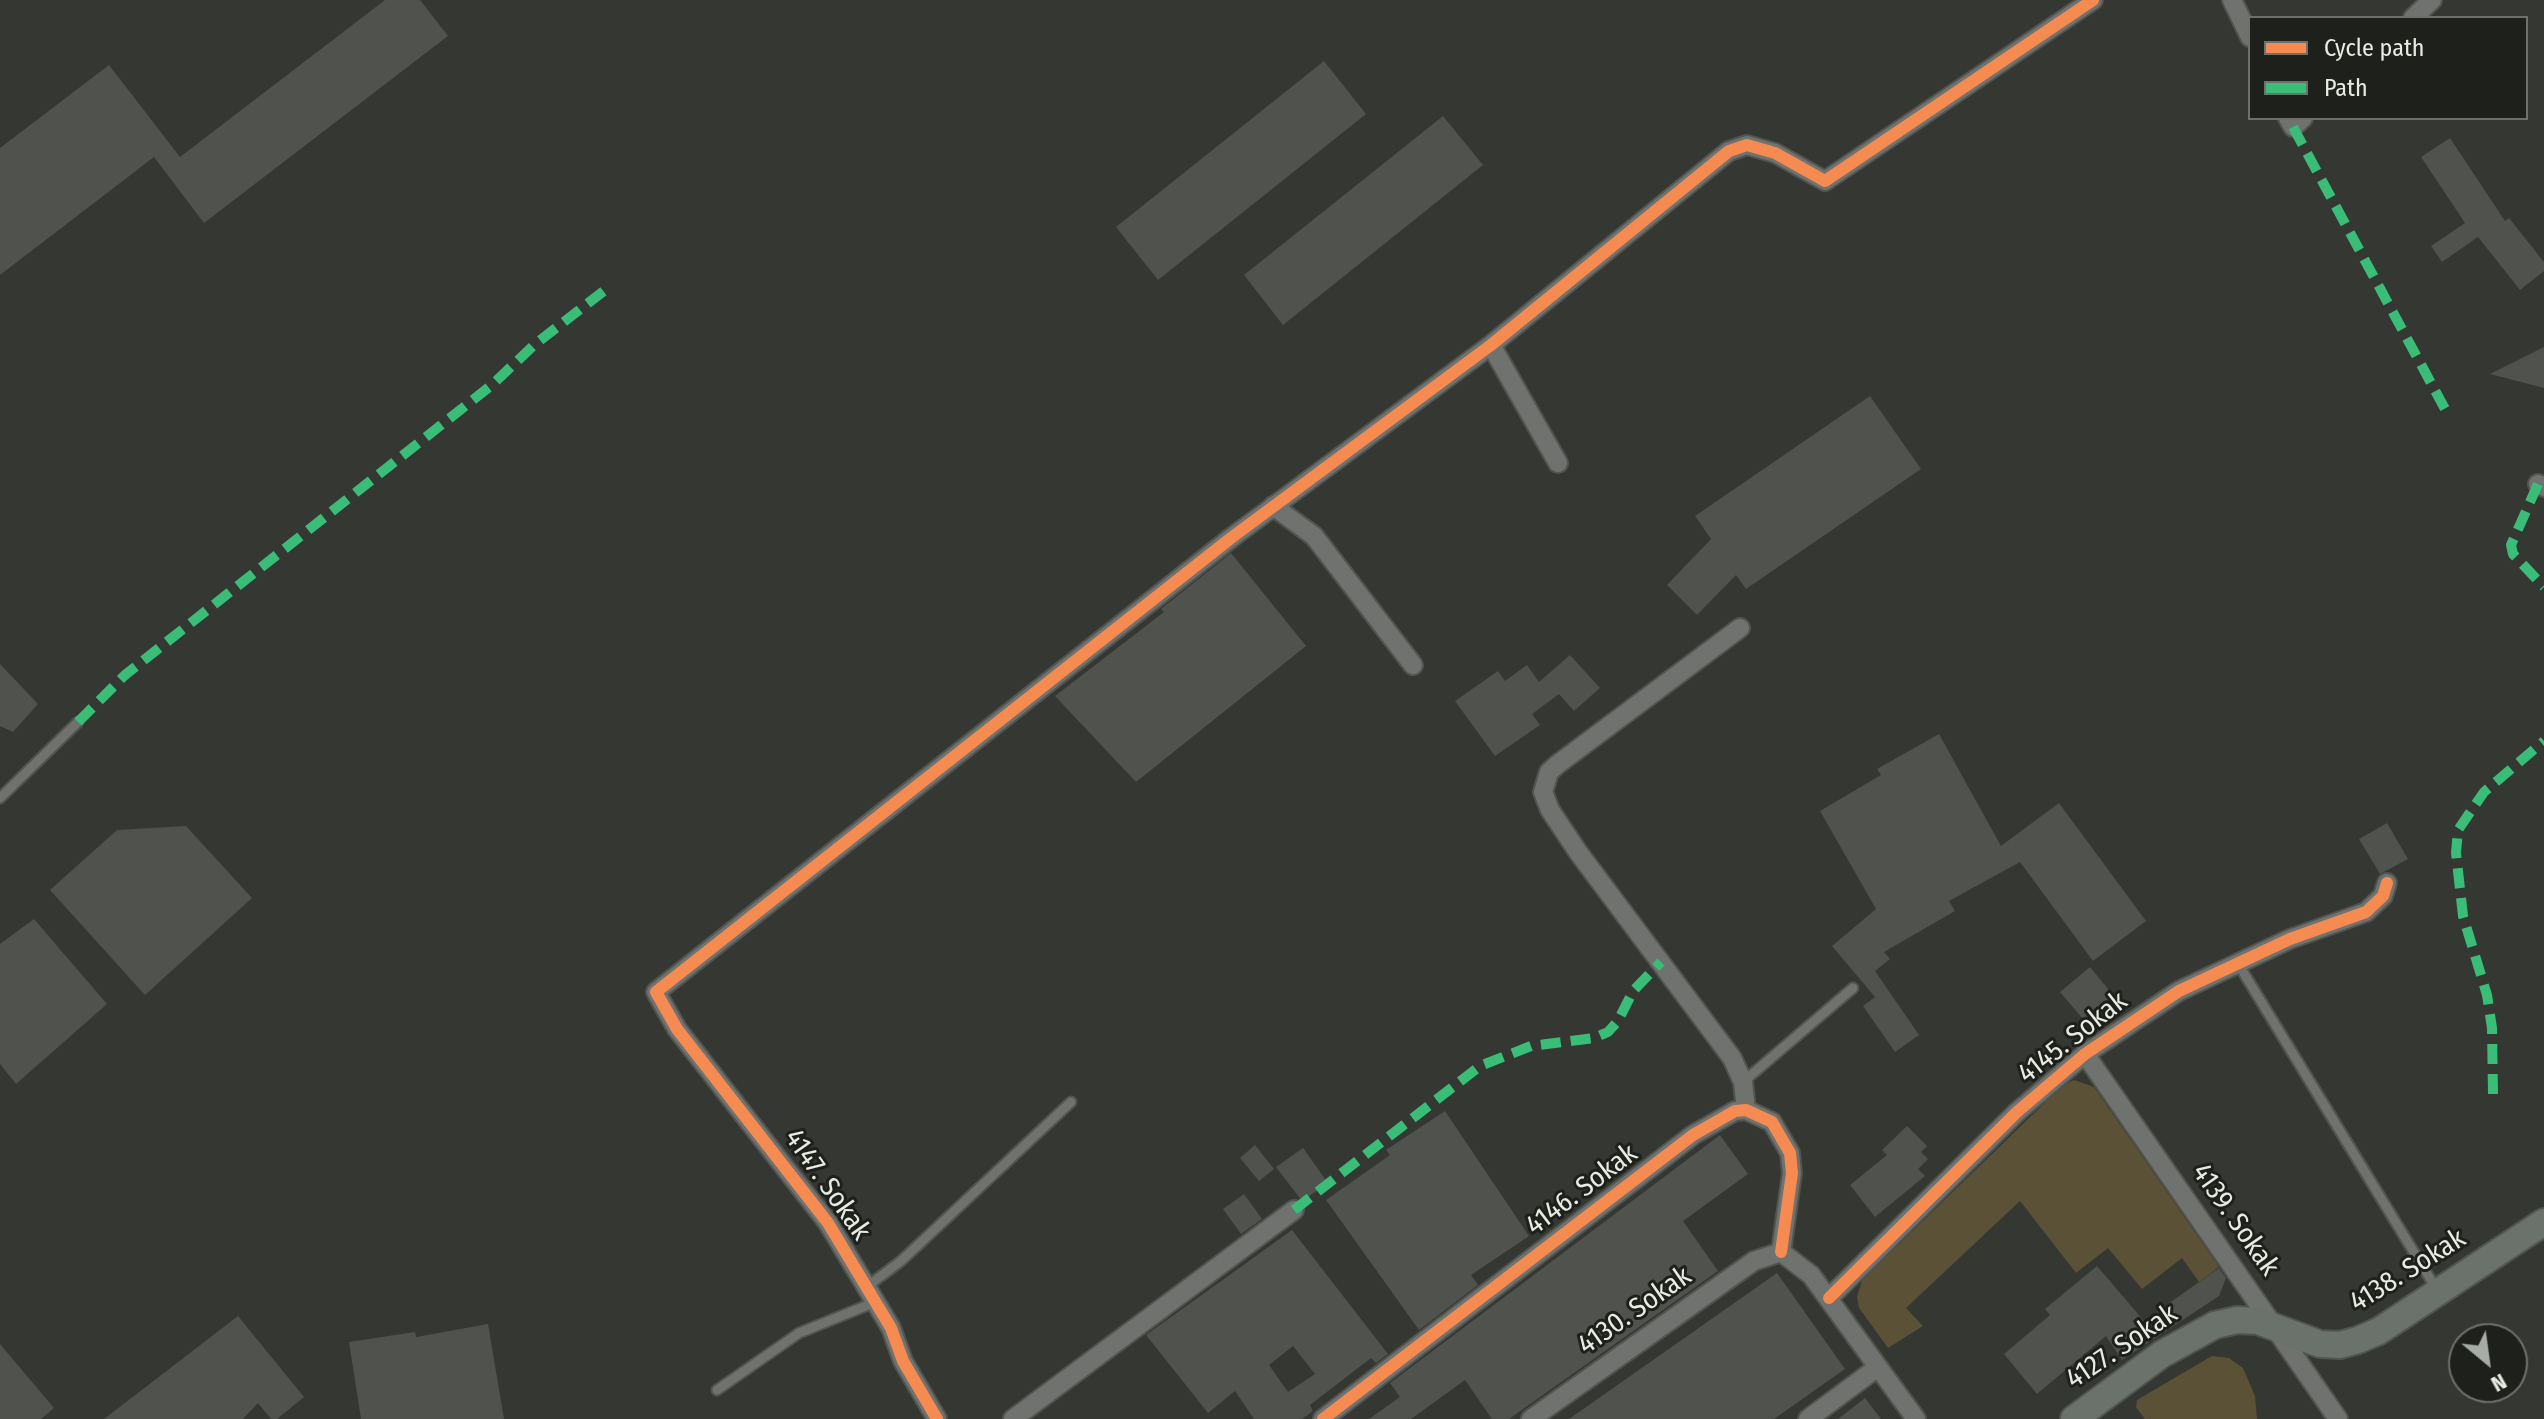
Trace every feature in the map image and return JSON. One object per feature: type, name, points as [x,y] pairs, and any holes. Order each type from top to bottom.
[{"type":"street","points":[[1413,665],[1314,536],[1273,506],[1491,345],[1729,151],[1747,145],[1775,153],[1825,181],[2093,0]]},
{"type":"street","points":[[2232,0],[2248,33]]},
{"type":"street","points":[[2415,16],[2432,0]]},
{"type":"street","points":[[1491,345],[1558,463]]},
{"type":"street","name":"4147. Sokak","points":[[937,1419],[903,1361],[891,1328],[813,1202],[677,1029],[656,992],[1273,506]]},
{"type":"street","points":[[1740,628],[1558,764],[1549,772],[1543,792],[1550,810],[1578,852],[1732,1058],[1743,1082],[1746,1110],[1772,1122],[1790,1153],[1792,1173],[1777,1252],[1811,1275],[1916,1419]]},
{"type":"street","name":"4145. Sokak","points":[[1829,1298],[2017,1112],[2085,1054],[2179,991],[2237,962],[2366,912],[2376,906],[2387,883]]},
{"type":"street","name":"4139. Sokak","points":[[2085,1054],[2286,1332],[2338,1419]]},
{"type":"street","name":"4146. Sokak","points":[[1332,1416],[1693,1135],[1735,1111],[1746,1110]]},
{"type":"street","points":[[1013,1419],[1294,1210]]},
{"type":"street","name":"4138. Sokak","points":[[2286,1332],[2340,1345],[2358,1340],[2544,1222]]},
{"type":"street","name":"4130. Sokak","points":[[1531,1419],[1754,1261],[1777,1252]]},
{"type":"street","name":"4127. Sokak","points":[[2074,1419],[2162,1354],[2215,1325],[2237,1320],[2258,1321],[2286,1332]]},
{"type":"street","points":[[1808,1419],[1878,1367]]},
{"type":"lane","points":[[0,798],[78,722]]},
{"type":"lane","points":[[2237,962],[2438,1292]]},
{"type":"lane","points":[[1743,1082],[1853,988]]},
{"type":"lane","points":[[717,1390],[799,1333],[869,1295],[1071,1102]]},
{"type":"shaded area","points":[[2074,1080],[2094,1087],[2219,1267],[2199,1282],[2182,1258],[2142,1289],[2108,1248],[2076,1273],[2020,1201],[1906,1308],[1923,1326],[1888,1348],[1859,1308],[1857,1297],[1862,1280],[2063,1085]]},
{"type":"shaded area","points":[[2212,1356],[2229,1358],[2243,1368],[2255,1396],[2257,1419],[2145,1419],[2136,1407],[2137,1400]]},
{"type":"building","points":[[385,0],[420,0],[448,36],[204,223],[154,157],[0,275],[0,148],[109,65],[180,157]]},
{"type":"building","points":[[1324,61],[1366,114],[1158,280],[1116,227]]},
{"type":"building","points":[[1443,116],[1483,165],[1283,325],[1244,275]]},
{"type":"building","points":[[2450,138],[2505,221],[2509,218],[2544,262],[2544,271],[2520,290],[2478,237],[2442,262],[2431,246],[2465,223],[2421,157]]},
{"type":"building","points":[[2544,347],[2544,388],[2490,374]]},
{"type":"building","points":[[1870,396],[1921,469],[1746,589],[1736,575],[1697,615],[1667,585],[1711,539],[1695,516]]},
{"type":"building","points":[[1231,553],[1306,646],[1136,782],[1055,696],[1164,612],[1161,609]]},
{"type":"building","points":[[1570,655],[1600,688],[1574,711],[1559,694],[1532,714],[1540,725],[1495,756],[1455,701],[1498,671],[1505,681],[1527,665],[1539,682]]},
{"type":"building","points":[[0,664],[38,704],[13,732],[0,726]]},
{"type":"building","points":[[1939,734],[2001,846],[2059,803],[2146,921],[2093,961],[2020,862],[1949,901],[1955,911],[1884,952],[1890,959],[1875,971],[1919,1035],[1895,1052],[1863,1006],[1875,997],[1832,946],[1876,909],[1820,811],[1881,775],[1877,769]]},
{"type":"building","points":[[2387,823],[2408,859],[2380,874],[2359,839]]},
{"type":"building","points":[[186,826],[252,898],[145,995],[50,890],[117,830]]},
{"type":"building","points":[[34,919],[107,1004],[16,1084],[0,1064],[0,944]]},
{"type":"building","points":[[2090,967],[2118,1001],[2088,1025],[2060,992]]},
{"type":"building","points":[[1445,1111],[1529,1236],[1471,1275],[1478,1285],[1419,1330],[1326,1200],[1390,1155],[1386,1150]]},
{"type":"building","points":[[1907,1126],[1927,1146],[1921,1152],[1928,1159],[1918,1169],[1925,1176],[1875,1217],[1850,1185],[1887,1155],[1882,1150]]},
{"type":"building","points":[[1720,1135],[1748,1174],[1683,1221],[1718,1271],[1509,1419],[1492,1419],[1465,1380],[1411,1419],[1369,1419],[1400,1397],[1390,1383]]},
{"type":"building","points":[[1255,1145],[1274,1169],[1259,1181],[1240,1158]]},
{"type":"building","points":[[1303,1148],[1328,1183],[1302,1201],[1276,1167]]},
{"type":"building","points":[[1244,1194],[1262,1219],[1241,1234],[1223,1209]]},
{"type":"building","points":[[1292,1230],[1388,1354],[1376,1363],[1371,1358],[1310,1405],[1313,1411],[1302,1419],[1254,1419],[1235,1391],[1208,1413],[1146,1335]],"holes":[[[1293,1346],[1315,1374],[1288,1392],[1269,1365]]]},
{"type":"building","points":[[2097,1266],[2144,1321],[2219,1268],[2226,1278],[2219,1296],[2122,1360],[2106,1336],[2037,1394],[2004,1354],[2050,1315],[2045,1309]]},
{"type":"building","points":[[1777,1273],[1845,1369],[1774,1419],[1569,1419]]},
{"type":"building","points":[[238,1316],[304,1397],[277,1419],[271,1419],[258,1403],[243,1419],[104,1419]]},
{"type":"building","points":[[488,1324],[504,1419],[361,1419],[349,1342],[415,1332],[416,1337]]},
{"type":"building","points":[[0,1344],[54,1408],[41,1419],[0,1419]]},
{"type":"building","points":[[1865,1398],[1881,1419],[1838,1419]]},
{"type":"marked path","points":[[2293,127],[2445,409]]},
{"type":"marked path","points":[[78,722],[125,675],[493,384],[534,345],[609,287]]},
{"type":"marked path","points":[[2538,484],[2511,545],[2513,554],[2544,587]]},
{"type":"marked path","points":[[2493,1094],[2492,1028],[2487,995],[2463,916],[2456,853],[2458,830],[2484,792],[2544,741]]},
{"type":"marked path","points":[[1294,1210],[1480,1066],[1531,1046],[1594,1038],[1608,1032],[1618,1021],[1633,991],[1661,962]]},
{"type":"cycle path","points":[[937,1419],[903,1361],[891,1328],[828,1223],[677,1029],[656,992],[1231,538],[1491,345],[1729,151],[1747,145],[1775,153],[1825,181],[2093,0]]},
{"type":"cycle path","points":[[1829,1298],[2017,1112],[2085,1054],[2179,991],[2290,939],[2366,912],[2383,896],[2387,883]]},
{"type":"cycle path","points":[[1323,1419],[1693,1135],[1735,1111],[1746,1110],[1772,1122],[1790,1153],[1792,1173],[1781,1252]]}]
